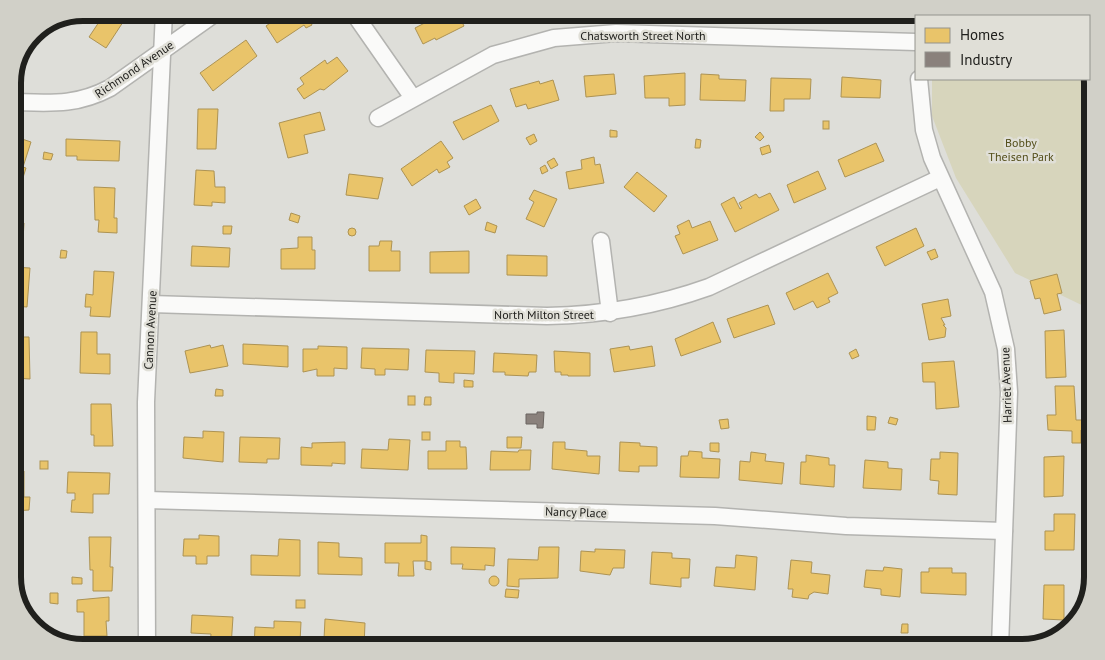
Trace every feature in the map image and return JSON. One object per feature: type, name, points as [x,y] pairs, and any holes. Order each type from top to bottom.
[{"type":"street","name":"Cannon Avenue","points":[[147,639],[146,402],[164,21]]},
{"type":"street","name":"Richmond Avenue","points":[[21,102],[58,104],[91,98],[110,88],[205,21]]},
{"type":"street","points":[[359,21],[413,98]]},
{"type":"street","name":"Chatsworth Street North","points":[[378,118],[493,55],[531,43],[585,34],[915,42]]},
{"type":"street","name":"Harriet Avenue","points":[[919,80],[924,130],[940,178],[982,265],[1001,320],[1008,380],[1000,639]]},
{"type":"street","name":"North Milton Street","points":[[151,304],[547,316],[610,313],[660,303],[709,287],[940,178]]},
{"type":"street","points":[[601,241],[610,313]]},
{"type":"street","name":"Nancy Place","points":[[146,500],[715,516],[846,526],[1004,531]]},
{"type":"green space","name":"Bobby Theisen Park","points":[[932,80],[1084,80],[1084,306],[1015,273],[956,178],[932,116]]},
{"type":"building: Homes","points":[[98,21],[124,21],[106,48],[89,37],[99,22]]},
{"type":"building: Homes","points":[[273,21],[310,21],[312,25],[306,28],[304,25],[277,43],[266,26]]},
{"type":"building: Homes","points":[[429,21],[462,21],[464,26],[436,40],[435,38],[423,44],[415,28]]},
{"type":"building: Homes","points":[[246,40],[257,56],[213,91],[200,73]]},
{"type":"building: Homes","points":[[337,57],[348,71],[324,90],[320,89],[304,99],[297,89],[304,84],[300,78],[325,60],[327,64]]},
{"type":"building: Homes","points":[[685,73],[685,105],[669,106],[669,98],[645,98],[644,76]]},
{"type":"building: Homes","points":[[614,74],[616,94],[586,97],[584,76]]},
{"type":"building: Homes","points":[[701,74],[719,75],[719,79],[746,80],[745,101],[700,100]]},
{"type":"building: Homes","points":[[842,77],[881,80],[880,98],[841,97]]},
{"type":"building: Homes","points":[[771,78],[811,79],[810,99],[784,99],[784,111],[770,111]]},
{"type":"building: Homes","points":[[553,80],[559,100],[528,109],[526,104],[516,107],[510,89],[539,81],[540,84]]},
{"type":"building: Homes","points":[[491,105],[499,121],[463,140],[453,122]]},
{"type":"building: Homes","points":[[198,109],[218,109],[216,149],[197,149]]},
{"type":"building: Homes","points":[[320,112],[325,130],[304,135],[308,153],[288,158],[279,123]]},
{"type":"building: Homes","points":[[823,121],[829,121],[829,129],[823,129]]},
{"type":"building: Homes","points":[[610,130],[617,131],[617,137],[610,137]]},
{"type":"building: Homes","points":[[760,132],[764,137],[760,141],[755,137]]},
{"type":"building: Homes","points":[[534,134],[537,141],[530,145],[526,138]]},
{"type":"building: Homes","points":[[21,139],[31,142],[23,167],[26,168],[21,184]]},
{"type":"building: Homes","points":[[66,139],[120,141],[119,161],[77,160],[77,156],[66,156]]},
{"type":"building: Homes","points":[[696,139],[701,140],[700,148],[695,148]]},
{"type":"building: Homes","points":[[441,141],[453,158],[447,162],[450,167],[439,173],[437,169],[412,186],[401,169]]},
{"type":"building: Homes","points":[[876,143],[884,161],[845,177],[838,160]]},
{"type":"building: Homes","points":[[769,145],[771,152],[762,155],[760,148]]},
{"type":"building: Homes","points":[[44,152],[53,154],[51,160],[43,159]]},
{"type":"building: Homes","points":[[594,157],[595,165],[600,164],[604,183],[569,189],[566,172],[582,169],[581,160]]},
{"type":"building: Homes","points":[[554,158],[558,165],[551,169],[547,162]]},
{"type":"building: Homes","points":[[545,165],[548,171],[542,174],[540,168]]},
{"type":"building: Homes","points":[[196,170],[214,171],[215,187],[225,187],[225,203],[212,202],[212,206],[194,205]]},
{"type":"building: Homes","points":[[818,171],[826,189],[794,203],[787,185]]},
{"type":"building: Homes","points":[[637,172],[667,196],[654,212],[624,187]]},
{"type":"building: Homes","points":[[349,174],[383,178],[378,199],[346,195]]},
{"type":"building: Homes","points":[[94,187],[115,188],[114,218],[117,218],[117,233],[98,232],[99,220],[95,220]]},
{"type":"building: Homes","points":[[534,190],[557,199],[544,227],[526,219],[534,202],[529,199]]},
{"type":"building: Homes","points":[[770,193],[779,210],[735,232],[721,204],[734,197],[740,209],[742,208],[739,203],[756,194],[759,198]]},
{"type":"building: Homes","points":[[476,199],[481,208],[469,215],[464,206]]},
{"type":"building: Homes","points":[[21,207],[23,208],[22,223],[24,223],[23,240],[21,240]]},
{"type":"building: Homes","points":[[291,213],[300,216],[298,223],[289,220]]},
{"type":"building: Homes","points":[[689,220],[692,228],[710,221],[718,240],[683,254],[675,236],[680,234],[677,226]]},
{"type":"building: Homes","points":[[487,222],[497,226],[495,233],[485,230]]},
{"type":"building: Homes","points":[[223,226],[232,226],[231,234],[223,234]]},
{"type":"building: Homes","points":[[352,228],[356,232],[352,236],[348,232]]},
{"type":"building: Homes","points":[[916,228],[924,246],[885,266],[876,247]]},
{"type":"building: Homes","points":[[298,237],[312,237],[312,250],[315,250],[315,269],[281,269],[281,249],[298,248]]},
{"type":"building: Homes","points":[[380,241],[392,241],[391,251],[400,251],[400,271],[369,271],[369,246],[379,246]]},
{"type":"building: Homes","points":[[192,246],[230,248],[229,267],[191,266]]},
{"type":"building: Homes","points":[[935,249],[938,257],[931,260],[927,252]]},
{"type":"building: Homes","points":[[61,250],[67,251],[66,258],[60,258]]},
{"type":"building: Homes","points":[[469,251],[469,273],[430,273],[430,252]]},
{"type":"building: Homes","points":[[507,255],[547,256],[547,276],[507,275]]},
{"type":"building: Homes","points":[[21,267],[30,268],[27,307],[21,307]]},
{"type":"building: Homes","points":[[94,271],[114,272],[110,317],[90,316],[91,307],[85,307],[86,294],[93,295]]},
{"type":"building: Homes","points":[[828,273],[838,293],[828,298],[830,302],[817,308],[813,301],[794,310],[786,293]]},
{"type":"building: Homes","points":[[1057,274],[1062,293],[1057,294],[1061,310],[1044,314],[1040,298],[1035,299],[1030,281]]},
{"type":"building: Homes","points":[[948,299],[951,316],[941,318],[946,328],[945,337],[929,340],[922,304]]},
{"type":"building: Homes","points":[[768,305],[775,324],[734,338],[727,319]]},
{"type":"building: Homes","points":[[713,322],[721,342],[681,356],[675,339]]},
{"type":"building: Homes","points":[[1064,330],[1066,377],[1046,378],[1045,331]]},
{"type":"building: Homes","points":[[81,332],[97,332],[97,354],[110,354],[110,374],[80,373]]},
{"type":"building: Homes","points":[[21,337],[29,337],[30,379],[21,378]]},
{"type":"building: Homes","points":[[243,344],[288,346],[288,367],[243,364]]},
{"type":"building: Homes","points":[[210,345],[211,348],[223,345],[228,366],[190,373],[185,351]]},
{"type":"building: Homes","points":[[318,346],[347,347],[347,369],[334,368],[334,376],[317,376],[317,369],[303,372],[303,349],[318,349]]},
{"type":"building: Homes","points":[[629,346],[630,350],[652,346],[655,366],[614,372],[610,349]]},
{"type":"building: Homes","points":[[362,348],[409,349],[408,370],[385,369],[385,375],[375,375],[375,369],[361,368]]},
{"type":"building: Homes","points":[[856,349],[859,356],[852,359],[849,353]]},
{"type":"building: Homes","points":[[426,350],[475,351],[474,374],[454,373],[454,383],[439,382],[439,373],[425,372]]},
{"type":"building: Homes","points":[[554,351],[590,353],[590,376],[568,376],[561,375],[561,372],[555,372]]},
{"type":"building: Homes","points":[[494,353],[537,355],[536,372],[529,372],[528,376],[505,375],[505,372],[493,372]]},
{"type":"building: Homes","points":[[954,361],[959,407],[936,409],[935,382],[923,382],[922,363]]},
{"type":"building: Homes","points":[[464,380],[473,381],[473,387],[464,387]]},
{"type":"building: Homes","points":[[1055,386],[1074,386],[1076,420],[1084,420],[1084,430],[1081,430],[1081,443],[1072,443],[1072,431],[1048,430],[1047,415],[1056,415]]},
{"type":"building: Homes","points":[[216,389],[223,390],[223,396],[215,396]]},
{"type":"building: Homes","points":[[408,396],[415,396],[415,405],[408,405]]},
{"type":"building: Homes","points":[[425,397],[431,397],[431,405],[424,405]]},
{"type":"building: Homes","points":[[91,404],[111,404],[113,446],[94,446],[94,435],[91,435]]},
{"type":"building: Homes","points":[[867,416],[876,417],[875,430],[867,430]]},
{"type":"building: Homes","points":[[890,417],[898,419],[896,425],[888,423]]},
{"type":"building: Homes","points":[[728,419],[729,428],[721,429],[719,420]]},
{"type":"building: Homes","points":[[203,431],[224,432],[223,462],[183,458],[184,437],[203,438]]},
{"type":"building: Homes","points":[[422,432],[430,432],[430,440],[422,440]]},
{"type":"building: Homes","points":[[240,437],[280,438],[279,459],[267,459],[267,463],[239,462]]},
{"type":"building: Homes","points":[[507,437],[522,437],[521,448],[507,448]]},
{"type":"building: Homes","points":[[389,439],[410,440],[408,470],[361,468],[362,449],[388,450]]},
{"type":"building: Homes","points":[[446,441],[460,441],[460,447],[466,447],[467,469],[428,469],[428,451],[446,451]]},
{"type":"building: Homes","points":[[345,442],[345,464],[332,463],[332,466],[301,465],[301,447],[312,448],[312,443]]},
{"type":"building: Homes","points":[[553,442],[565,442],[565,449],[587,451],[587,456],[600,456],[599,474],[552,469]]},
{"type":"building: Homes","points":[[620,442],[640,443],[640,446],[657,447],[657,466],[639,466],[639,472],[619,471]]},
{"type":"building: Homes","points":[[710,443],[719,443],[719,452],[710,451]]},
{"type":"building: Homes","points":[[519,450],[531,450],[530,470],[490,470],[491,451],[518,452]]},
{"type":"building: Homes","points":[[689,451],[702,452],[702,458],[720,459],[719,478],[680,477],[681,456],[688,456]]},
{"type":"building: Homes","points":[[751,452],[766,454],[765,461],[784,463],[782,484],[739,480],[740,461],[750,462]]},
{"type":"building: Homes","points":[[940,452],[958,453],[957,495],[938,494],[939,481],[930,480],[931,459],[940,459]]},
{"type":"building: Homes","points":[[806,455],[829,458],[829,465],[835,465],[834,487],[800,484],[801,462],[806,462]]},
{"type":"building: Homes","points":[[1064,456],[1063,496],[1044,497],[1044,457]]},
{"type":"building: Homes","points":[[865,460],[888,462],[888,468],[902,469],[901,490],[863,488]]},
{"type":"building: Homes","points":[[40,461],[48,461],[48,469],[40,469]]},
{"type":"building: Homes","points":[[21,471],[24,471],[24,497],[30,497],[29,510],[21,510]]},
{"type":"building: Homes","points":[[68,472],[110,473],[109,494],[93,494],[93,513],[71,512],[75,493],[67,493]]},
{"type":"building: Homes","points":[[1054,514],[1075,514],[1074,550],[1045,550],[1045,531],[1054,531]]},
{"type":"building: Homes","points":[[199,535],[219,536],[219,556],[207,556],[207,564],[196,564],[196,556],[183,556],[184,539],[199,539]]},
{"type":"building: Homes","points":[[421,535],[427,536],[427,561],[413,561],[414,576],[398,576],[399,563],[385,563],[385,543],[421,543]]},
{"type":"building: Homes","points":[[89,537],[111,537],[110,567],[113,567],[112,591],[93,591],[93,570],[90,570]]},
{"type":"building: Homes","points":[[279,539],[300,540],[300,576],[251,575],[251,555],[278,556]]},
{"type":"building: Homes","points":[[318,542],[339,543],[339,557],[362,558],[362,575],[318,574]]},
{"type":"building: Homes","points":[[451,547],[495,548],[494,566],[485,565],[485,570],[462,569],[463,564],[451,564]]},
{"type":"building: Homes","points":[[539,547],[559,547],[558,578],[519,579],[519,587],[507,586],[508,559],[538,560]]},
{"type":"building: Homes","points":[[595,549],[625,550],[624,568],[613,568],[610,575],[580,571],[581,551],[595,552]]},
{"type":"building: Homes","points":[[652,552],[672,553],[672,558],[690,559],[689,578],[681,578],[681,587],[650,584]]},
{"type":"building: Homes","points":[[736,555],[757,557],[755,590],[714,586],[716,567],[735,568]]},
{"type":"building: Homes","points":[[791,560],[812,562],[811,573],[830,575],[828,594],[814,592],[809,595],[808,599],[792,597],[793,589],[788,589]]},
{"type":"building: Homes","points":[[425,561],[431,562],[431,570],[425,569]]},
{"type":"building: Homes","points":[[884,567],[902,569],[900,597],[881,595],[881,589],[864,587],[866,570],[883,571]]},
{"type":"building: Homes","points":[[929,568],[952,568],[952,573],[966,573],[966,595],[921,593],[921,572],[929,572]]},
{"type":"building: Homes","points":[[494,576],[499,581],[494,586],[489,581]]},
{"type":"building: Homes","points":[[72,577],[82,578],[82,584],[72,584]]},
{"type":"building: Homes","points":[[1044,585],[1064,585],[1064,620],[1043,619]]},
{"type":"building: Homes","points":[[506,589],[519,590],[518,598],[505,597]]},
{"type":"building: Homes","points":[[50,593],[58,593],[58,604],[50,603]]},
{"type":"building: Homes","points":[[109,597],[109,621],[106,621],[107,636],[84,636],[84,612],[77,612],[77,600]]},
{"type":"building: Homes","points":[[296,600],[305,600],[305,608],[296,608]]},
{"type":"building: Homes","points":[[192,615],[233,617],[232,639],[211,639],[211,634],[191,633]]},
{"type":"building: Homes","points":[[325,619],[365,623],[364,639],[324,639]]},
{"type":"building: Homes","points":[[274,621],[301,622],[300,639],[254,639],[255,627],[274,628]]},
{"type":"building: Homes","points":[[902,624],[908,624],[908,633],[901,633]]},
{"type":"building: Homes","points":[[383,637],[429,638],[429,639],[383,639]]},
{"type":"building: Homes","points":[[717,638],[739,638],[739,639]]},
{"type":"building: Industry","points":[[537,412],[544,412],[543,428],[537,428],[537,424],[526,424],[526,414],[537,414]]}]
